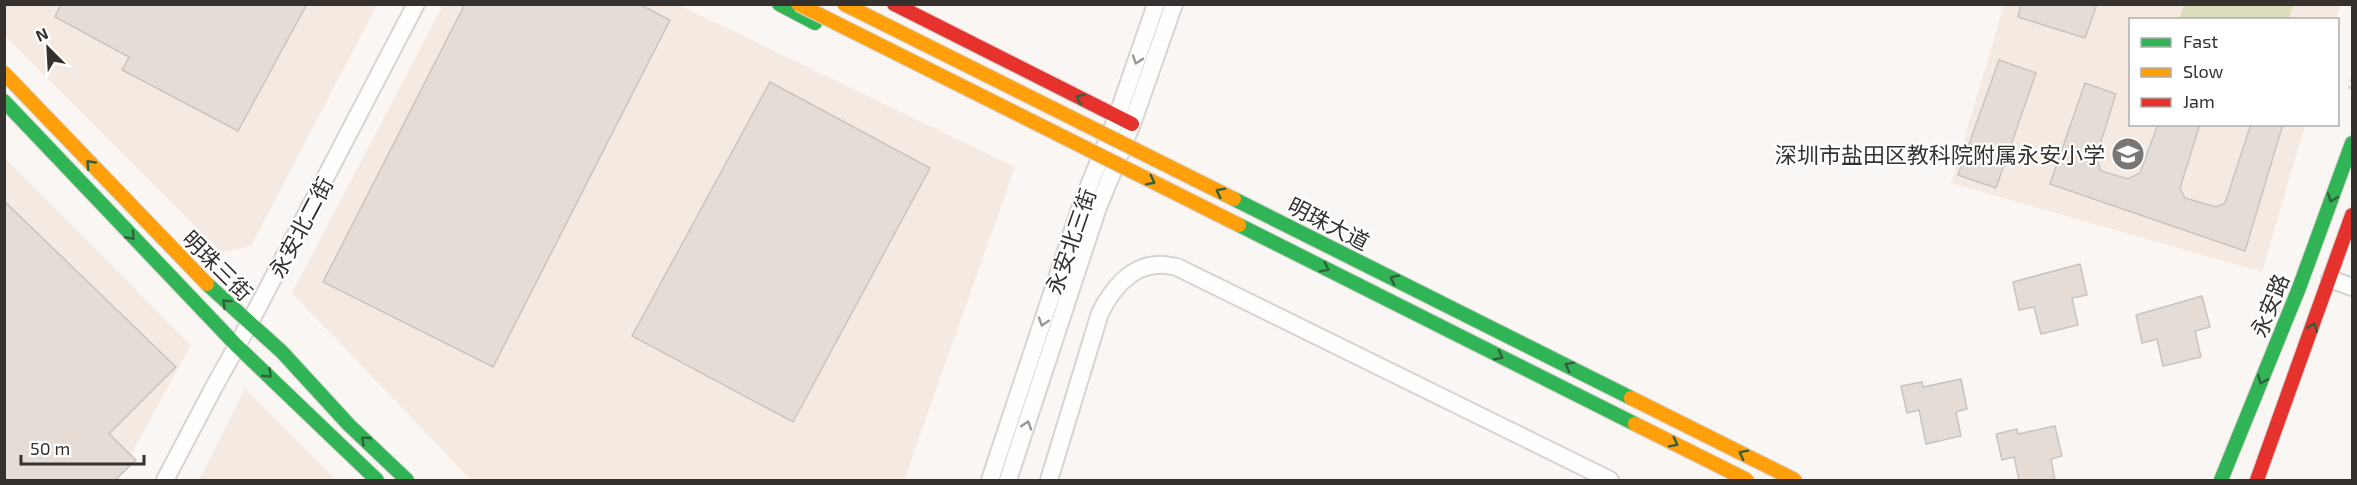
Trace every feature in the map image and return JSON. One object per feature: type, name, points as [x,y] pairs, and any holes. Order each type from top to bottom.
[{"type":"street","name":"永安北二街","points":[[165,480],[416,4]]},
{"type":"street","points":[[779,4],[1097,167],[1119,157]]},
{"type":"street","name":"明珠大道","points":[[798,4],[1747,480]]},
{"type":"street","name":"明珠大道","points":[[844,4],[1795,480]]},
{"type":"street","points":[[894,4],[1125,121]]},
{"type":"street","name":"永安北三街","points":[[1008,480],[1097,210],[1119,157],[1125,121],[1156,4]]},
{"type":"street","name":"永安北三街","points":[[990,480],[1082,203],[1097,167],[1125,121],[1174,4]]},
{"type":"street","name":"明珠三街","points":[[4,73],[201,279],[282,352],[349,425],[407,480]]},
{"type":"street","name":"明珠三街","points":[[4,101],[236,345],[377,480]]},
{"type":"street","name":"永安路","points":[[2221,480],[2299,288],[2352,143]]},
{"type":"street","points":[[2257,480],[2352,215]]},
{"type":"street","points":[[1049,480],[1100,313],[1109,295],[1123,280],[1138,270],[1156,264],[1177,267],[1610,480]]},
{"type":"street","points":[[2330,279],[2352,287]]},
{"type":"path","points":[[2349,89],[2352,79]]},
{"type":"shaded area","points":[[4,5],[377,5],[251,246],[221,252],[5,36]]},
{"type":"shaded area","points":[[443,5],[679,5],[1015,167],[904,480],[471,480],[292,293]]},
{"type":"shaded area","name":"深圳市盐田区教科院附属永安小学","points":[[2004,5],[2341,5],[2336,18],[2129,18],[2129,126],[2305,126],[2262,272],[1951,183]]},
{"type":"shaded area","points":[[4,157],[191,345],[117,480],[5,480]]},
{"type":"shaded area","points":[[245,388],[337,480],[199,480]]},
{"type":"green space","points":[[2184,5],[2293,6],[2289,18],[2179,18]]},
{"type":"building","points":[[61,4],[307,4],[238,131],[122,70],[129,57],[55,17]]},
{"type":"building","points":[[465,4],[639,4],[670,20],[493,367],[323,282]]},
{"type":"building","points":[[2021,4],[2097,4],[2085,38],[2018,17]]},
{"type":"building","points":[[1999,60],[2036,73],[1996,188],[1958,175]]},
{"type":"building","points":[[770,82],[930,168],[793,422],[632,336]]},
{"type":"building","points":[[2085,83],[2116,94],[2096,157],[2101,171],[2128,179],[2140,173],[2157,126],[2199,126],[2180,188],[2185,198],[2216,207],[2225,203],[2250,126],[2282,126],[2245,251],[2050,184]]},
{"type":"building","points":[[4,201],[176,367],[109,434],[136,460],[115,480],[4,480]]},
{"type":"building","points":[[2080,264],[2087,295],[2072,298],[2078,325],[2041,334],[2034,307],[2019,310],[2013,282]]},
{"type":"building","points":[[2202,296],[2210,327],[2195,331],[2201,357],[2163,366],[2157,339],[2142,343],[2136,315]]},
{"type":"building","points":[[1961,379],[1967,409],[1956,412],[1961,436],[1926,444],[1919,410],[1907,413],[1901,386],[1922,382],[1923,387]]},
{"type":"building","points":[[2055,426],[2062,456],[2051,459],[2055,480],[2019,480],[2014,457],[2002,460],[1996,434],[2017,429],[2018,434]]},
{"type":"traffic: fast","points":[[779,4],[815,23]]},
{"type":"traffic: fast","points":[[4,101],[236,345],[377,480]]},
{"type":"traffic: fast","points":[[2221,480],[2299,288],[2352,143]]},
{"type":"traffic: fast","points":[[1234,199],[1631,398]]},
{"type":"traffic: fast","points":[[1239,225],[1635,424]]},
{"type":"traffic: fast","points":[[207,284],[282,352],[349,425],[407,480]]},
{"type":"traffic: slow","points":[[798,4],[1239,225]]},
{"type":"traffic: slow","points":[[844,4],[1234,199]]},
{"type":"traffic: slow","points":[[4,73],[207,284]]},
{"type":"traffic: slow","points":[[1631,398],[1795,480]]},
{"type":"traffic: slow","points":[[1635,424],[1747,480]]},
{"type":"traffic: jam","points":[[894,4],[1132,124]]},
{"type":"traffic: jam","points":[[2257,480],[2352,215]]},
{"type":"place","name":"深圳市盐田区教科院附属永安小学","points":[[2128,154]]}]
